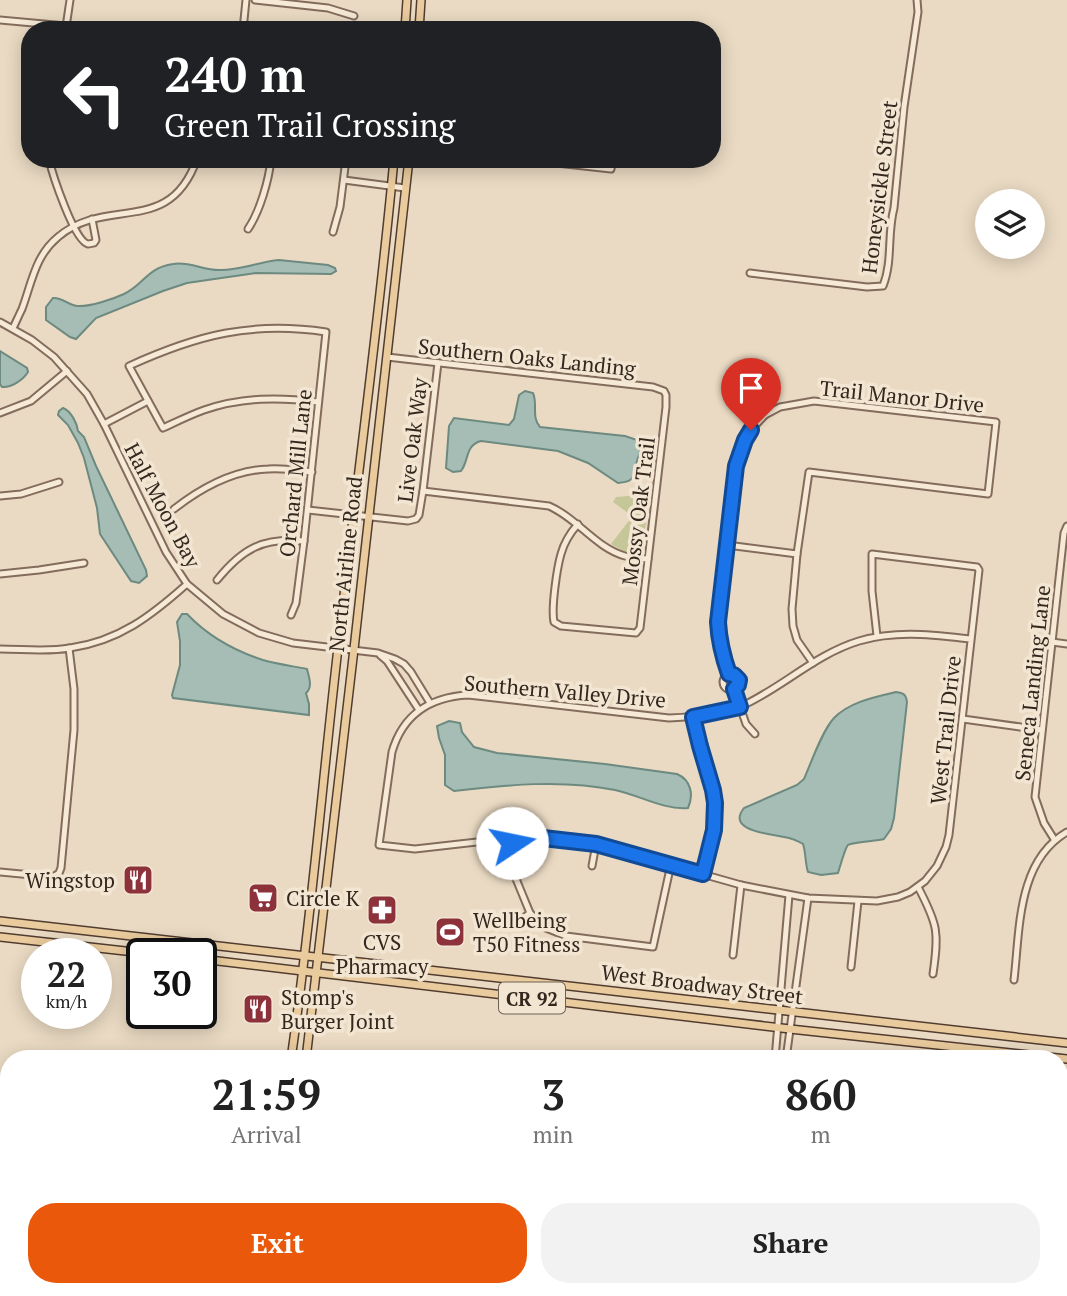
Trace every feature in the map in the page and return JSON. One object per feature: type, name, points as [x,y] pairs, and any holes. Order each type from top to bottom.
[{"type":"main road","points":[[405,21],[407,0]]},
{"type":"main road","points":[[420,21],[421,0]]},
{"type":"main road","name":"North Airline Road","points":[[292,1050],[393,168]]},
{"type":"main road","name":"North Airline Road","points":[[307,1050],[408,168]]},
{"type":"main road","points":[[324,773],[339,775]]},
{"type":"main road","name":"West Broadway Street","points":[[0,921],[1067,1043]]},
{"type":"main road","points":[[0,937],[126,951]]},
{"type":"main road","name":"West Broadway Street","points":[[217,961],[984,1050]]},
{"type":"main road","points":[[375,979],[413,978],[419,969]]},
{"type":"street","points":[[67,21],[70,0]]},
{"type":"street","points":[[244,21],[246,0]]},
{"type":"street","points":[[255,0],[328,8],[355,16]]},
{"type":"street","name":"Honeysickle Street","points":[[750,273],[867,287],[883,286],[888,274],[890,221],[894,208],[904,107],[918,12],[917,0]]},
{"type":"street","points":[[0,20],[21,23]]},
{"type":"street","points":[[52,168],[74,226],[88,244],[93,243],[96,236],[92,219]]},
{"type":"street","points":[[12,328],[22,307],[33,271],[42,254],[56,238],[74,226],[92,219],[154,208],[168,201],[181,189],[194,168]]},
{"type":"street","points":[[248,229],[256,218],[270,168]]},
{"type":"street","points":[[333,232],[340,207],[345,168]]},
{"type":"street","points":[[344,180],[405,188]]},
{"type":"street","name":"Half Moon Bay","points":[[0,322],[42,348],[87,394],[166,552],[187,584],[222,614],[259,633],[293,643],[387,655],[404,664],[430,703]]},
{"type":"street","name":"Orchard Mill Lane","points":[[148,401],[129,366],[174,346],[218,334],[260,328],[326,332],[308,510],[296,603],[291,615]]},
{"type":"street","name":"Southern Oaks Landing","points":[[387,357],[653,387],[664,391]]},
{"type":"street","name":"Live Oak Way","points":[[368,516],[408,521],[419,515],[438,363]]},
{"type":"street","points":[[0,413],[31,401],[67,371]]},
{"type":"street","name":"Mossy Oak Trail","points":[[578,524],[570,534],[561,556],[553,609],[554,622],[561,626],[636,633],[640,628],[666,407],[664,391]]},
{"type":"street","points":[[729,674],[723,656],[718,622],[736,466],[751,430],[765,415],[752,397]]},
{"type":"street","points":[[104,424],[148,401],[163,428],[202,411],[239,401],[271,398],[318,402]]},
{"type":"street","name":"Trail Manor Drive","points":[[765,415],[780,407],[814,401],[996,422],[988,494],[809,472],[797,554]]},
{"type":"street","points":[[174,509],[208,486],[233,475],[266,469],[312,472]]},
{"type":"street","points":[[0,496],[20,494],[59,482]]},
{"type":"street","points":[[423,491],[550,506],[609,549],[625,556],[648,559]]},
{"type":"street","points":[[308,510],[368,516]]},
{"type":"street","name":"Seneca Landing Lane","points":[[1054,839],[1038,811],[1035,797],[1052,642],[1064,567],[1064,533],[1067,526]]},
{"type":"street","points":[[218,580],[232,563],[248,551],[272,542],[304,541]]},
{"type":"street","points":[[727,545],[797,554],[793,626],[797,640],[813,663]]},
{"type":"street","name":"West Trail Drive","points":[[877,636],[872,591],[873,554],[978,567],[949,835],[937,866],[918,887]]},
{"type":"street","points":[[0,574],[84,563]]},
{"type":"street","points":[[0,649],[49,650],[98,642],[129,629],[156,611],[187,584]]},
{"type":"street","name":"Southern Valley Drive","points":[[512,838],[415,849],[379,845],[395,740],[407,721],[419,710],[443,698],[468,695],[658,717],[693,717],[740,707],[813,663],[842,648],[877,636],[922,634],[971,639]]},
{"type":"street","points":[[1052,642],[1067,644]]},
{"type":"street","points":[[0,872],[47,877],[55,876],[61,868],[73,754],[74,689],[69,648]]},
{"type":"street","points":[[378,653],[387,661],[419,710]]},
{"type":"street","points":[[729,674],[724,684],[729,689],[734,689]]},
{"type":"street","points":[[729,674],[739,680],[734,689]]},
{"type":"street","points":[[734,689],[746,724],[755,734]]},
{"type":"street","points":[[693,717],[715,803],[714,830],[703,874]]},
{"type":"street","points":[[962,719],[1042,730]]},
{"type":"street","points":[[1014,980],[1026,887],[1042,853],[1054,839],[1067,832]]},
{"type":"street","points":[[671,864],[653,947],[566,936],[546,928],[530,913],[514,874],[512,838],[543,838],[596,844],[671,864],[741,885],[808,898],[877,901],[898,897],[918,887],[936,931],[933,974]]},
{"type":"street","points":[[592,866],[596,844]]},
{"type":"street","points":[[733,955],[741,885]]},
{"type":"street","points":[[776,1050],[789,895]]},
{"type":"street","points":[[787,1050],[808,898]]},
{"type":"street","points":[[851,967],[858,901]]},
{"type":"street","points":[[514,925],[530,913]]},
{"type":"green space","points":[[650,492],[642,553],[630,553],[611,544],[632,516],[613,502],[616,497]]},
{"type":"shaded area","points":[[279,260],[328,265],[336,271],[331,274],[256,273],[187,283],[96,318],[76,339],[46,320],[46,307],[53,298],[77,306],[101,302],[131,290],[164,266],[179,263],[228,270]]},
{"type":"shaded area","points":[[0,351],[27,368],[28,372],[16,383],[5,387],[0,384]]},
{"type":"shaded area","points":[[525,391],[533,393],[536,419],[540,427],[625,436],[637,440],[641,448],[632,479],[618,483],[588,463],[558,451],[481,441],[472,446],[461,471],[453,472],[446,468],[449,426],[454,418],[509,425],[514,419],[519,395]]},
{"type":"shaded area","points":[[63,408],[71,414],[78,431],[84,437],[146,570],[147,576],[139,583],[131,581],[100,534],[97,508],[84,458],[68,425],[58,415]]},
{"type":"shaded area","points":[[182,614],[187,614],[222,642],[242,652],[268,661],[307,669],[310,682],[306,693],[309,715],[173,698],[180,665],[177,622]]},
{"type":"shaded area","points":[[896,692],[904,694],[907,702],[894,818],[884,839],[848,845],[838,873],[821,875],[808,872],[802,843],[755,831],[741,823],[740,816],[744,808],[797,785],[804,779],[825,731],[840,712],[863,701]]},
{"type":"shaded area","points":[[449,721],[460,723],[462,732],[474,747],[497,753],[677,774],[688,784],[690,803],[688,808],[669,807],[624,792],[575,785],[514,785],[454,791],[445,785],[445,755],[437,726]]},
{"type":"place","name":"Wingstop","points":[[138,880]]},
{"type":"place","name":"Circle K","points":[[263,898]]},
{"type":"place","name":"CVS Pharmacy","points":[[382,910]]},
{"type":"place","name":"Wellbeing T50 Fitness","points":[[450,932]]},
{"type":"place","name":"Stomp's Burger Joint","points":[[258,1009]]},
{"type":"route","points":[[512,843],[512,838],[543,838],[596,844],[703,874],[714,830],[715,803],[693,717],[740,707],[734,689],[739,680],[729,674],[719,638],[718,622],[736,466],[751,430]]}]
